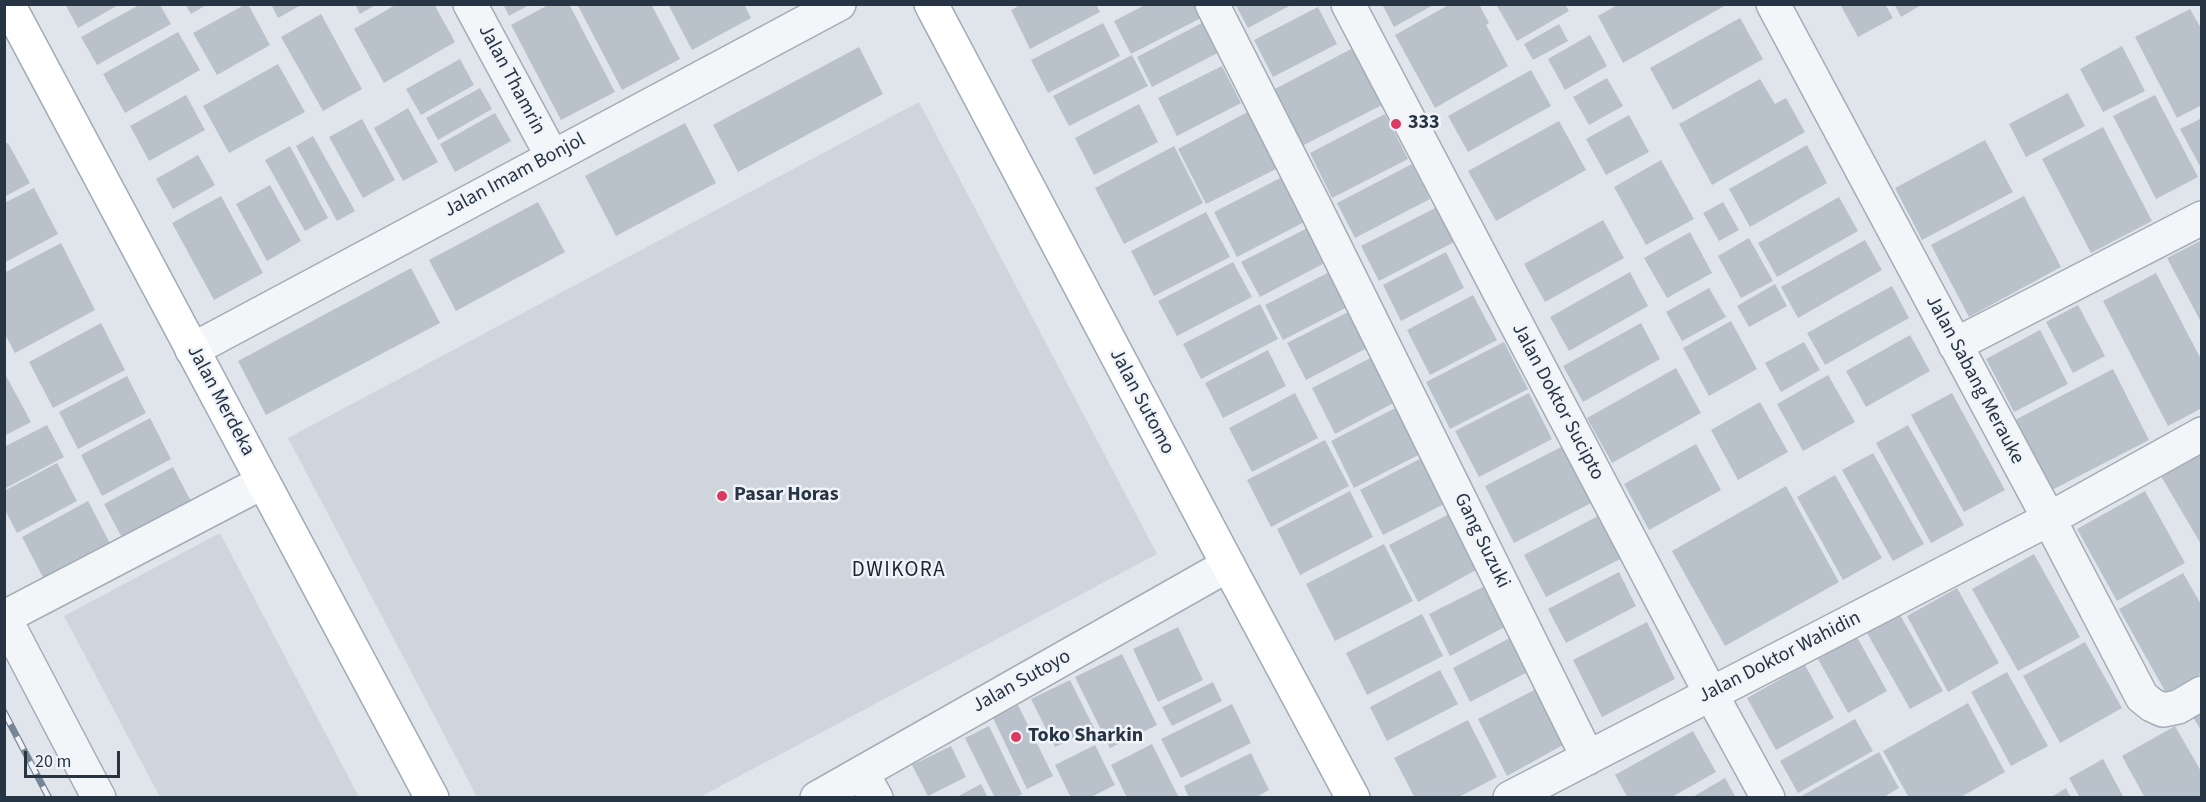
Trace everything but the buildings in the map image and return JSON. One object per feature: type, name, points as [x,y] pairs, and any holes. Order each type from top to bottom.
[{"type":"main road","name":"Jalan Merdeka","points":[[8,4],[432,798]]},
{"type":"main road","name":"Jalan Sutomo","points":[[931,4],[1353,798]]},
{"type":"street","name":"Jalan Thamrin","points":[[470,4],[552,156]]},
{"type":"street","name":"Jalan Imam Bonjol","points":[[192,350],[839,4]]},
{"type":"street","name":"Gang Suzuki","points":[[1212,4],[1588,758]]},
{"type":"street","name":"Jalan Doktor Sucipto","points":[[1348,4],[1710,694],[1768,798]]},
{"type":"street","name":"Jalan Sabang Merauke","points":[[1773,4],[2049,519],[2142,698],[2163,710],[2178,707],[2202,693]]},
{"type":"street","points":[[1955,345],[2202,218]]},
{"type":"street","name":"Jalan Doktor Wahidin","points":[[1510,798],[2049,519],[2202,434]]},
{"type":"street","points":[[99,798],[5,617],[262,482]]},
{"type":"street","name":"Jalan Sutoyo","points":[[817,798],[869,785],[1228,565]]},
{"type":"shaded area","name":"Pasar Horas","points":[[919,102],[1157,554],[700,797],[477,797],[288,438]]},
{"type":"shaded area","points":[[220,533],[359,797],[160,797],[64,616]]},
{"type":"railway","points":[[4,712],[49,798]]},
{"type":"place","name":"333","points":[[1396,124]]},
{"type":"place","name":"Pasar Horas","points":[[722,496]]},
{"type":"place","name":"Toko Sharkin","points":[[1016,737]]},
{"type":"district","name":"DWIKORA","points":[[899,571]]}]
